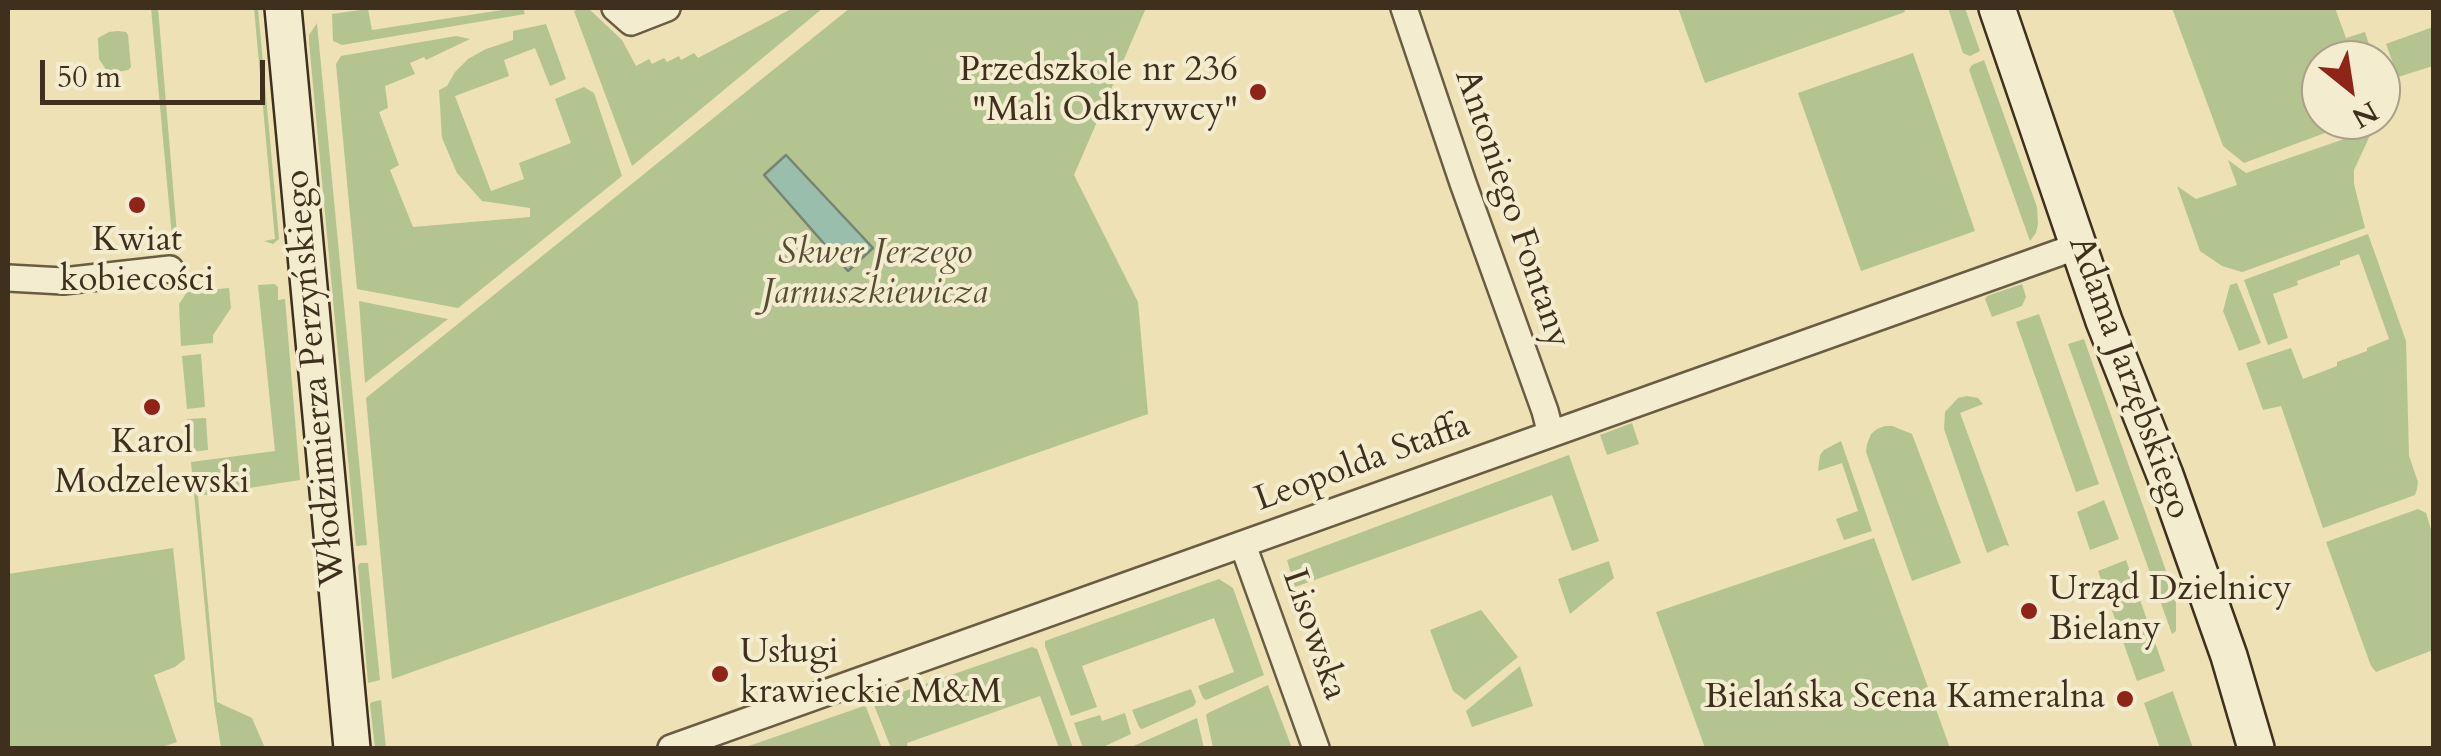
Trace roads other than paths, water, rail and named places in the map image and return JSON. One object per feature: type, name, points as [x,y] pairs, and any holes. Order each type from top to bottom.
[{"type":"street","name":"Włodzimierza Perzyńskiego","points":[[284,8],[352,748]]},
{"type":"street","points":[[615,8],[631,22],[667,8]]},
{"type":"street","name":"Antoniego Fontany","points":[[1404,8],[1551,434]]},
{"type":"street","name":"Adama Jarzębskiego","points":[[1997,8],[2078,246],[2223,638],[2256,748]]},
{"type":"street","name":"Leopolda Staffa","points":[[671,748],[2078,246]]},
{"type":"street","points":[[8,278],[62,281],[170,269]]},
{"type":"street","name":"Lisowska","points":[[1243,545],[1316,748]]},
{"type":"place","name":"Przedszkole nr 236 \"Mali Odkrywcy\"","points":[[1258,92]]},
{"type":"place","name":"Kwiat kobiecości","points":[[137,205]]},
{"type":"place","name":"Karol Modzelewski","points":[[152,407]]},
{"type":"place","name":"Urząd Dzielnicy Bielany","points":[[2029,611]]},
{"type":"place","name":"Usługi krawieckie M&M","points":[[720,674]]},
{"type":"place","name":"Bielańska Scena Kameralna","points":[[2125,699]]},
{"type":"park label","name":"Skwer Jerzego Jarnuszkiewicza","points":[[875,275]]}]
